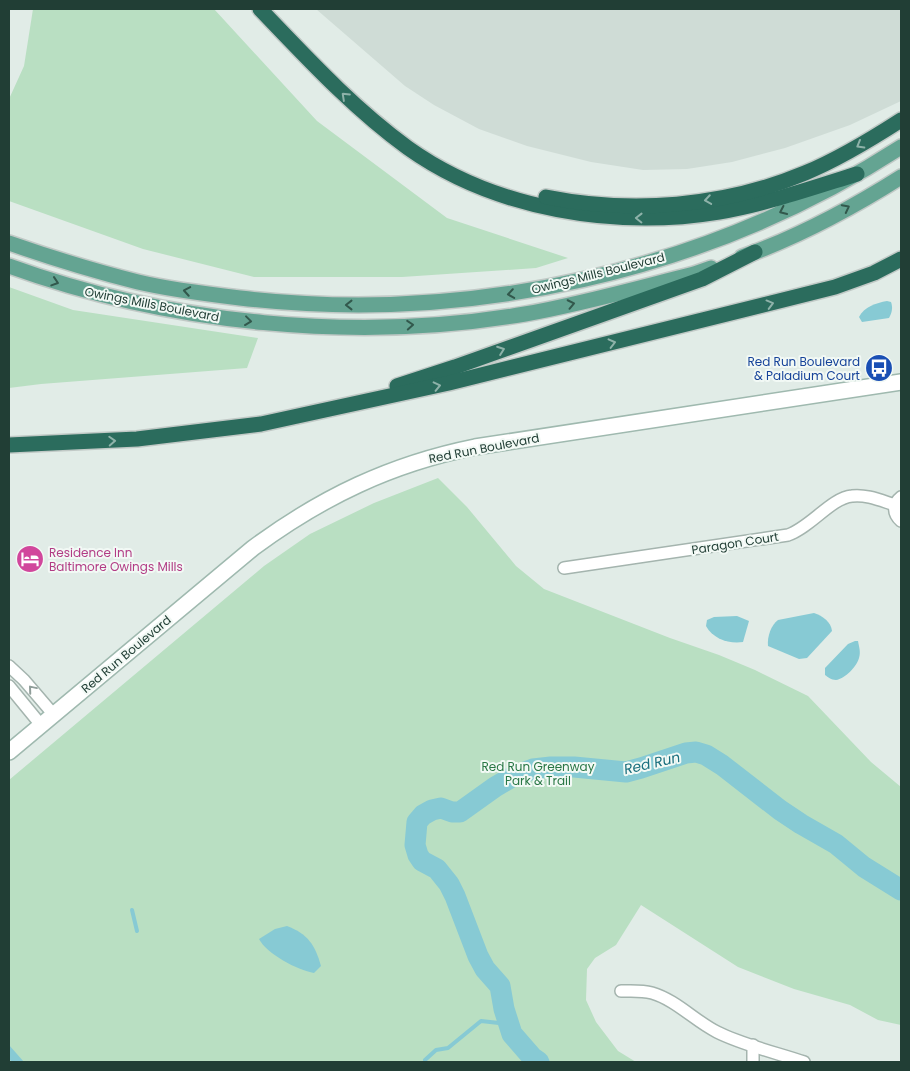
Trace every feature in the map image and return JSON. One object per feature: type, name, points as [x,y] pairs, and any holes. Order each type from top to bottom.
[{"type":"highway","points":[[260,9],[328,80],[408,148],[431,163],[470,183],[516,199],[546,207],[594,215],[646,218],[700,215],[762,203],[857,174]]},
{"type":"highway","points":[[382,127],[457,167],[506,186],[560,200],[638,206],[667,205],[713,199],[764,188],[841,156],[901,120]]},
{"type":"highway","points":[[218,430],[405,384],[702,278],[755,252]]},
{"type":"highway","points":[[9,445],[137,439],[218,430],[302,417],[715,318],[854,281],[901,259]]},
{"type":"highway","points":[[9,439],[63,442]]},
{"type":"main road","name":"Owings Mills Boulevard","points":[[9,243],[71,265],[140,282],[212,295],[322,305],[402,304],[476,299],[537,290],[579,281],[627,269],[716,240],[776,215],[857,174],[901,147]]},
{"type":"main road","name":"Owings Mills Boulevard","points":[[9,266],[74,288],[126,301],[187,313],[261,323],[397,326],[467,322],[560,307],[694,274],[755,252],[859,202],[901,177]]},
{"type":"main road","name":"Red Run Boulevard","points":[[9,752],[273,533],[318,505],[382,474],[425,459],[475,447],[901,382]]},
{"type":"street","name":"Paragon Court","points":[[564,568],[788,535],[803,528],[835,502],[849,496],[898,501]]},
{"type":"street","points":[[898,501],[895,514],[901,522]]},
{"type":"street","points":[[9,666],[24,680],[54,715]]},
{"type":"street","points":[[9,686],[41,726]]},
{"type":"street","points":[[621,991],[653,993],[716,1031],[804,1062]]},
{"type":"street","points":[[753,1045],[753,1062]]},
{"type":"shaded area","points":[[316,9],[901,9],[901,101],[850,125],[785,148],[732,162],[687,169],[643,170],[591,162],[527,146],[479,129],[434,105],[405,86]]},
{"type":"green space","points":[[33,9],[214,9],[317,121],[447,218],[568,258],[536,268],[402,277],[254,277],[143,249],[9,201],[9,99],[24,66]]},
{"type":"green space","points":[[9,287],[73,310],[258,338],[247,368],[9,388]]},
{"type":"green space","name":"Red Run Greenway Park & Trail","points":[[438,478],[467,507],[516,566],[544,589],[719,655],[808,696],[871,762],[901,787],[901,1025],[878,1020],[850,1005],[794,989],[738,967],[641,905],[616,945],[595,958],[587,969],[586,1000],[596,1022],[618,1051],[636,1062],[9,1062],[9,780],[264,566],[310,534],[374,503]]},
{"type":"water","points":[[887,301],[891,302],[892,306],[889,318],[862,322],[859,317],[867,308]]},
{"type":"water","points":[[814,613],[826,620],[832,631],[807,658],[799,659],[768,646],[770,632],[778,620]]},
{"type":"water","points":[[737,616],[749,621],[743,642],[722,640],[709,631],[706,626],[707,620],[714,617]]},
{"type":"water","points":[[858,641],[860,654],[858,661],[847,675],[836,680],[825,675],[825,668],[848,644]]},
{"type":"water","points":[[287,926],[300,933],[313,946],[321,966],[314,973],[299,969],[275,956],[259,939],[275,929]]},
{"type":"water","points":[[9,1045],[24,1062],[12,1062],[9,1059]]},
{"type":"waterway","name":"Red Run","points":[[539,1062],[532,1057],[512,1034],[504,1009],[500,986],[485,969],[478,956],[449,884],[437,869],[422,861],[418,855],[415,845],[417,822],[423,815],[432,810],[441,808],[452,812],[460,812],[495,787],[512,777],[533,769],[574,767],[626,772],[686,753],[696,752],[706,755],[722,765],[780,810],[836,844],[864,867],[901,890]]},
{"type":"waterway","points":[[132,910],[137,931]]},
{"type":"waterway","points":[[425,1060],[436,1050],[448,1048],[481,1021],[508,1024]]},
{"type":"place","name":"Red Run Boulevard & Paladium Court","points":[[879,368]]},
{"type":"place","name":"Residence Inn Baltimore Owings Mills","points":[[30,559]]}]
